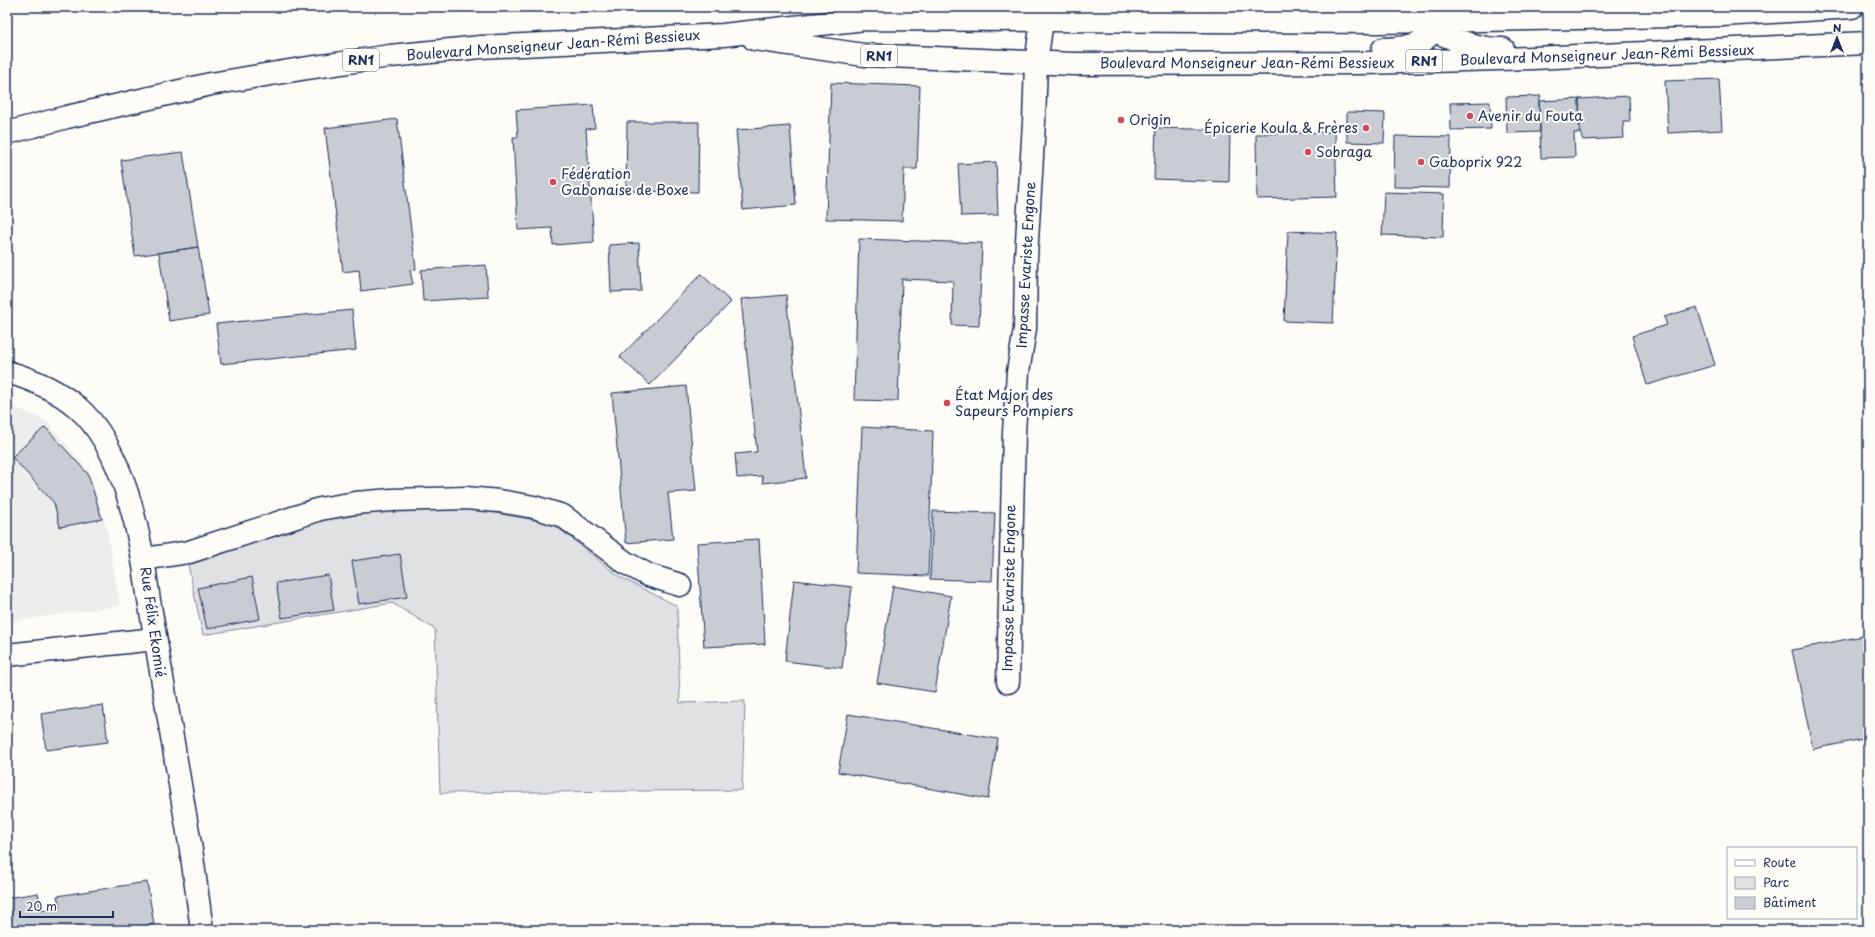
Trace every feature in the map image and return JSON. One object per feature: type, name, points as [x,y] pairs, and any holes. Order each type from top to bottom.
[{"type":"main road","points":[[1161,22],[1231,7]]},
{"type":"main road","name":"Boulevard Monseigneur Jean-Rémi Bessieux","points":[[7,133],[89,112],[211,84],[390,56],[481,47],[723,35],[865,19],[1161,22],[1427,17],[1722,15],[1852,7]]},
{"type":"main road","points":[[1427,17],[1464,42],[1500,49],[1748,44],[1775,48]]},
{"type":"main road","points":[[1073,64],[1091,57],[1116,54],[1403,49],[1424,41],[1430,37],[1427,17]]},
{"type":"main road","name":"Impasse Evariste Engone","points":[[1008,682],[1014,432],[1018,372],[1025,328],[1026,258],[1036,63],[1042,21]]},
{"type":"main road","name":"Boulevard Monseigneur Jean-Rémi Bessieux","points":[[723,35],[864,55],[1073,64],[1366,62],[1533,58],[1868,43]]},
{"type":"main road","name":"Rue Félix Ekomié","points":[[7,372],[58,392],[78,408],[96,428],[114,459],[126,490],[137,525],[144,559],[155,639],[192,856],[202,930]]},
{"type":"main road","points":[[144,559],[188,552],[320,509],[355,503],[392,500],[466,498],[499,501],[534,507],[563,516],[626,563],[648,575],[680,585]]},
{"type":"main road","points":[[7,655],[155,639]]},
{"type":"shaded area","points":[[7,404],[44,419],[89,471],[107,530],[120,606],[7,622]]},
{"type":"green space","points":[[438,508],[472,509],[552,523],[620,577],[677,606],[680,703],[745,701],[742,790],[440,793],[435,629],[392,603],[203,635],[188,565],[325,520],[376,512]]},
{"type":"building","points":[[1719,79],[1722,130],[1668,133],[1665,81]]},
{"type":"building","points":[[831,83],[920,86],[917,169],[904,169],[902,221],[826,219]]},
{"type":"building","points":[[1541,96],[1539,101],[1540,132],[1507,133],[1506,97]]},
{"type":"building","points":[[1629,96],[1630,122],[1623,122],[1624,138],[1583,140],[1580,133],[1579,99]]},
{"type":"building","points":[[1579,99],[1580,133],[1574,133],[1575,157],[1541,158],[1539,101]]},
{"type":"building","name":"Avenir du Fouta","points":[[1490,102],[1491,129],[1451,130],[1450,103]]},
{"type":"building","name":"Fédération Gabonaise de Boxe","points":[[593,105],[595,128],[586,129],[594,242],[553,245],[552,228],[518,230],[513,137],[518,137],[516,110]]},
{"type":"building","name":"Épicerie Koula & Frères","points":[[1347,112],[1385,113],[1384,143],[1347,142]]},
{"type":"building","points":[[397,119],[416,269],[410,270],[413,284],[361,291],[359,270],[343,272],[325,128]]},
{"type":"building","points":[[627,122],[699,122],[698,192],[626,191]]},
{"type":"building","points":[[790,126],[796,205],[743,210],[736,130]]},
{"type":"building","points":[[1156,128],[1230,130],[1229,182],[1154,179]]},
{"type":"building","points":[[1335,132],[1337,197],[1257,199],[1256,134]]},
{"type":"building","points":[[1395,136],[1451,137],[1450,188],[1394,187]]},
{"type":"building","points":[[183,152],[198,247],[135,256],[121,160]]},
{"type":"building","points":[[996,162],[998,215],[961,216],[958,164]]},
{"type":"building","points":[[1384,192],[1444,194],[1443,237],[1382,235]]},
{"type":"building","points":[[1288,231],[1337,233],[1333,323],[1284,321]]},
{"type":"building","points":[[859,239],[982,243],[979,326],[952,325],[953,281],[902,279],[898,401],[854,400]]},
{"type":"building","points":[[639,243],[641,291],[611,292],[609,245]]},
{"type":"building","points":[[198,247],[209,315],[169,321],[159,253]]},
{"type":"building","points":[[486,265],[488,297],[423,301],[421,270]]},
{"type":"building","points":[[701,274],[731,302],[650,385],[620,357]]},
{"type":"building","points":[[786,295],[806,478],[763,483],[762,476],[737,478],[735,454],[757,452],[741,299]]},
{"type":"building","points":[[1697,307],[1715,365],[1647,385],[1632,336],[1667,325],[1664,317]]},
{"type":"building","points":[[352,310],[356,350],[221,364],[216,324]]},
{"type":"building","points":[[686,386],[696,491],[668,493],[673,539],[626,543],[612,393]]},
{"type":"building","points":[[45,427],[88,474],[102,519],[60,527],[54,503],[12,457]]},
{"type":"building","points":[[862,427],[933,431],[928,576],[856,573]]},
{"type":"building","points":[[933,511],[995,513],[992,581],[930,579]]},
{"type":"building","points":[[759,539],[765,644],[704,647],[697,543]]},
{"type":"building","points":[[400,554],[407,597],[359,604],[352,561]]},
{"type":"building","points":[[328,575],[334,610],[282,618],[276,583]]},
{"type":"building","points":[[252,577],[260,619],[207,629],[198,588]]},
{"type":"building","points":[[794,580],[852,587],[842,668],[785,661]]},
{"type":"building","points":[[893,586],[951,596],[935,692],[877,683]]},
{"type":"building","points":[[1868,635],[1868,738],[1813,749],[1792,650]]},
{"type":"building","points":[[103,705],[108,742],[46,750],[41,714]]},
{"type":"building","points":[[848,714],[998,739],[988,799],[838,772]]},
{"type":"building","points":[[147,882],[154,924],[115,930],[7,930],[7,898],[38,893],[41,910],[60,907],[57,896]]},
{"type":"place","name":"Avenir du Fouta","points":[[1470,116]]},
{"type":"place","name":"Origin","points":[[1121,120]]},
{"type":"place","name":"Épicerie Koula & Frères","points":[[1366,128]]},
{"type":"place","name":"Sobraga","points":[[1308,152]]},
{"type":"place","name":"Gaboprix 922","points":[[1421,162]]},
{"type":"place","name":"Fédération Gabonaise de Boxe","points":[[553,182]]},
{"type":"place","name":"État Major des Sapeurs Pompiers","points":[[947,403]]}]
